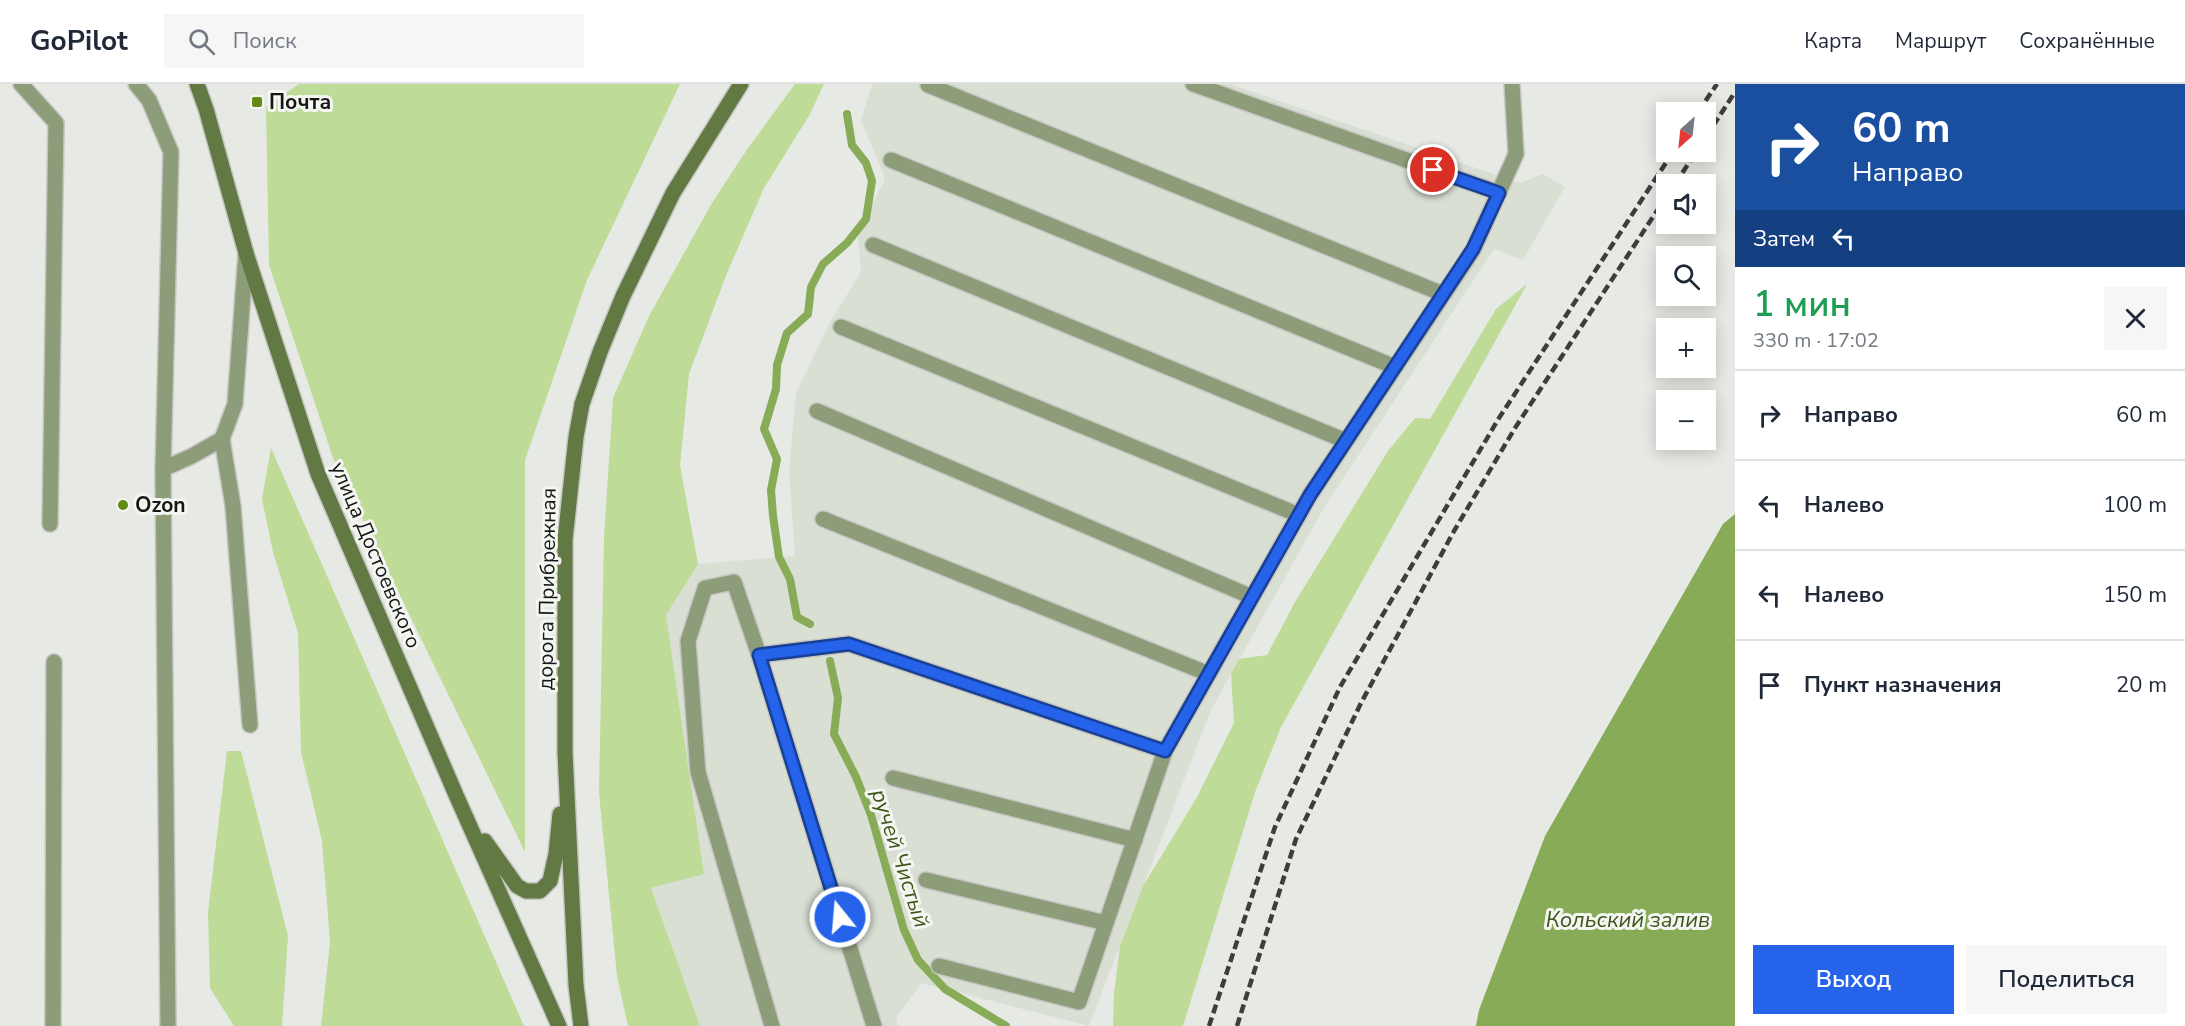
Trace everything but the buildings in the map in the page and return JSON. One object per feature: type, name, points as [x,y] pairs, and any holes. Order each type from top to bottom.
[{"type":"main road","name":"улица Достоевского","points":[[197,84],[246,253],[318,474],[456,795],[559,1026]]},
{"type":"main road","name":"дорога Прибрежная","points":[[581,1026],[576,985],[565,752],[566,540],[571,474],[582,404],[623,296],[668,204],[741,84]]},
{"type":"main road","points":[[456,795],[504,871],[517,886],[526,891],[540,891],[550,881],[556,854],[565,752]]},
{"type":"lane","points":[[136,84],[149,100],[171,152],[163,469],[168,1026]]},
{"type":"lane","points":[[1193,84],[1499,193]]},
{"type":"lane","points":[[939,966],[1079,1002],[1165,751],[1299,515],[1473,249],[1516,154],[1512,84]]},
{"type":"lane","points":[[24,85],[56,123],[50,524]]},
{"type":"lane","points":[[928,85],[1443,294]]},
{"type":"lane","points":[[891,160],[1395,367]]},
{"type":"lane","points":[[873,245],[1346,441]]},
{"type":"lane","points":[[246,253],[235,404],[222,439],[233,506],[250,725]]},
{"type":"lane","points":[[841,327],[1299,515]]},
{"type":"lane","points":[[816,411],[1252,597]]},
{"type":"lane","points":[[163,469],[222,439]]},
{"type":"lane","points":[[823,519],[1209,674]]},
{"type":"lane","points":[[772,1026],[698,772],[688,641],[705,588],[734,582],[759,655],[874,1026]]},
{"type":"lane","points":[[759,655],[849,644],[1165,751]]},
{"type":"lane","points":[[54,662],[54,1026]]},
{"type":"lane","points":[[893,778],[1135,840]]},
{"type":"lane","points":[[926,880],[1106,923]]},
{"type":"shaded area","points":[[299,84],[680,84],[587,280],[525,460],[525,852],[333,458],[269,265],[266,107]]},
{"type":"shaded area","points":[[795,84],[824,84],[810,114],[764,188],[727,273],[689,374],[680,465],[698,564],[666,615],[704,874],[651,888],[700,1026],[628,1026],[617,976],[599,793],[604,537],[613,398],[649,316],[712,203],[746,151]]},
{"type":"shaded area","points":[[872,84],[1230,84],[1520,183],[1543,174],[1565,187],[1523,260],[1494,249],[1325,506],[1211,710],[1089,1026],[922,983],[896,1018],[898,1026],[699,1026],[651,888],[704,873],[666,615],[698,564],[795,556],[789,471],[796,393],[830,322],[861,272],[858,235],[885,179],[861,120]]},
{"type":"shaded area","points":[[1527,284],[1281,727],[1255,792],[1183,1026],[1113,1026],[1114,993],[1120,946],[1143,886],[1196,799],[1234,723],[1231,674],[1239,659],[1267,655],[1295,602],[1388,451],[1415,418],[1430,419],[1496,309]]},
{"type":"shaded area","points":[[271,448],[524,1026],[321,1026],[330,942],[322,841],[301,752],[298,633],[273,552],[262,499]]},
{"type":"shaded area","points":[[227,751],[241,751],[288,936],[282,1026],[234,1026],[210,988],[208,912]]},
{"type":"water","name":"Кольский залив","points":[[1735,514],[1735,1026],[1476,1026],[1479,1010],[1545,836],[1723,524]]},
{"type":"waterway","name":"ручей Чистый","points":[[810,624],[797,617],[790,579],[779,557],[771,490],[777,459],[764,429],[776,389],[777,365],[787,333],[808,314],[811,287],[823,264],[847,243],[866,219],[872,181],[866,163],[852,145],[847,114]]},
{"type":"waterway","name":"ручей Чистый","points":[[830,661],[838,698],[834,734],[856,777],[871,815],[904,930],[918,960],[945,989],[1006,1026]]},
{"type":"railway","points":[[1705,102],[1717,84]]},
{"type":"railway","points":[[1716,121],[1735,92]]},
{"type":"railway","points":[[1209,1026],[1275,827],[1340,687],[1499,418],[1666,162]]},
{"type":"railway","points":[[1682,174],[1689,162]]},
{"type":"railway","points":[[1237,1026],[1296,839],[1361,703],[1454,531],[1515,428],[1656,212]]},
{"type":"place","name":"Почта","points":[[257,102]]},
{"type":"place","name":"Ozon","points":[[123,505]]},
{"type":"route","points":[[840,917],[759,655],[849,644],[1165,751],[1310,495],[1473,249],[1499,193],[1433,170]]}]
